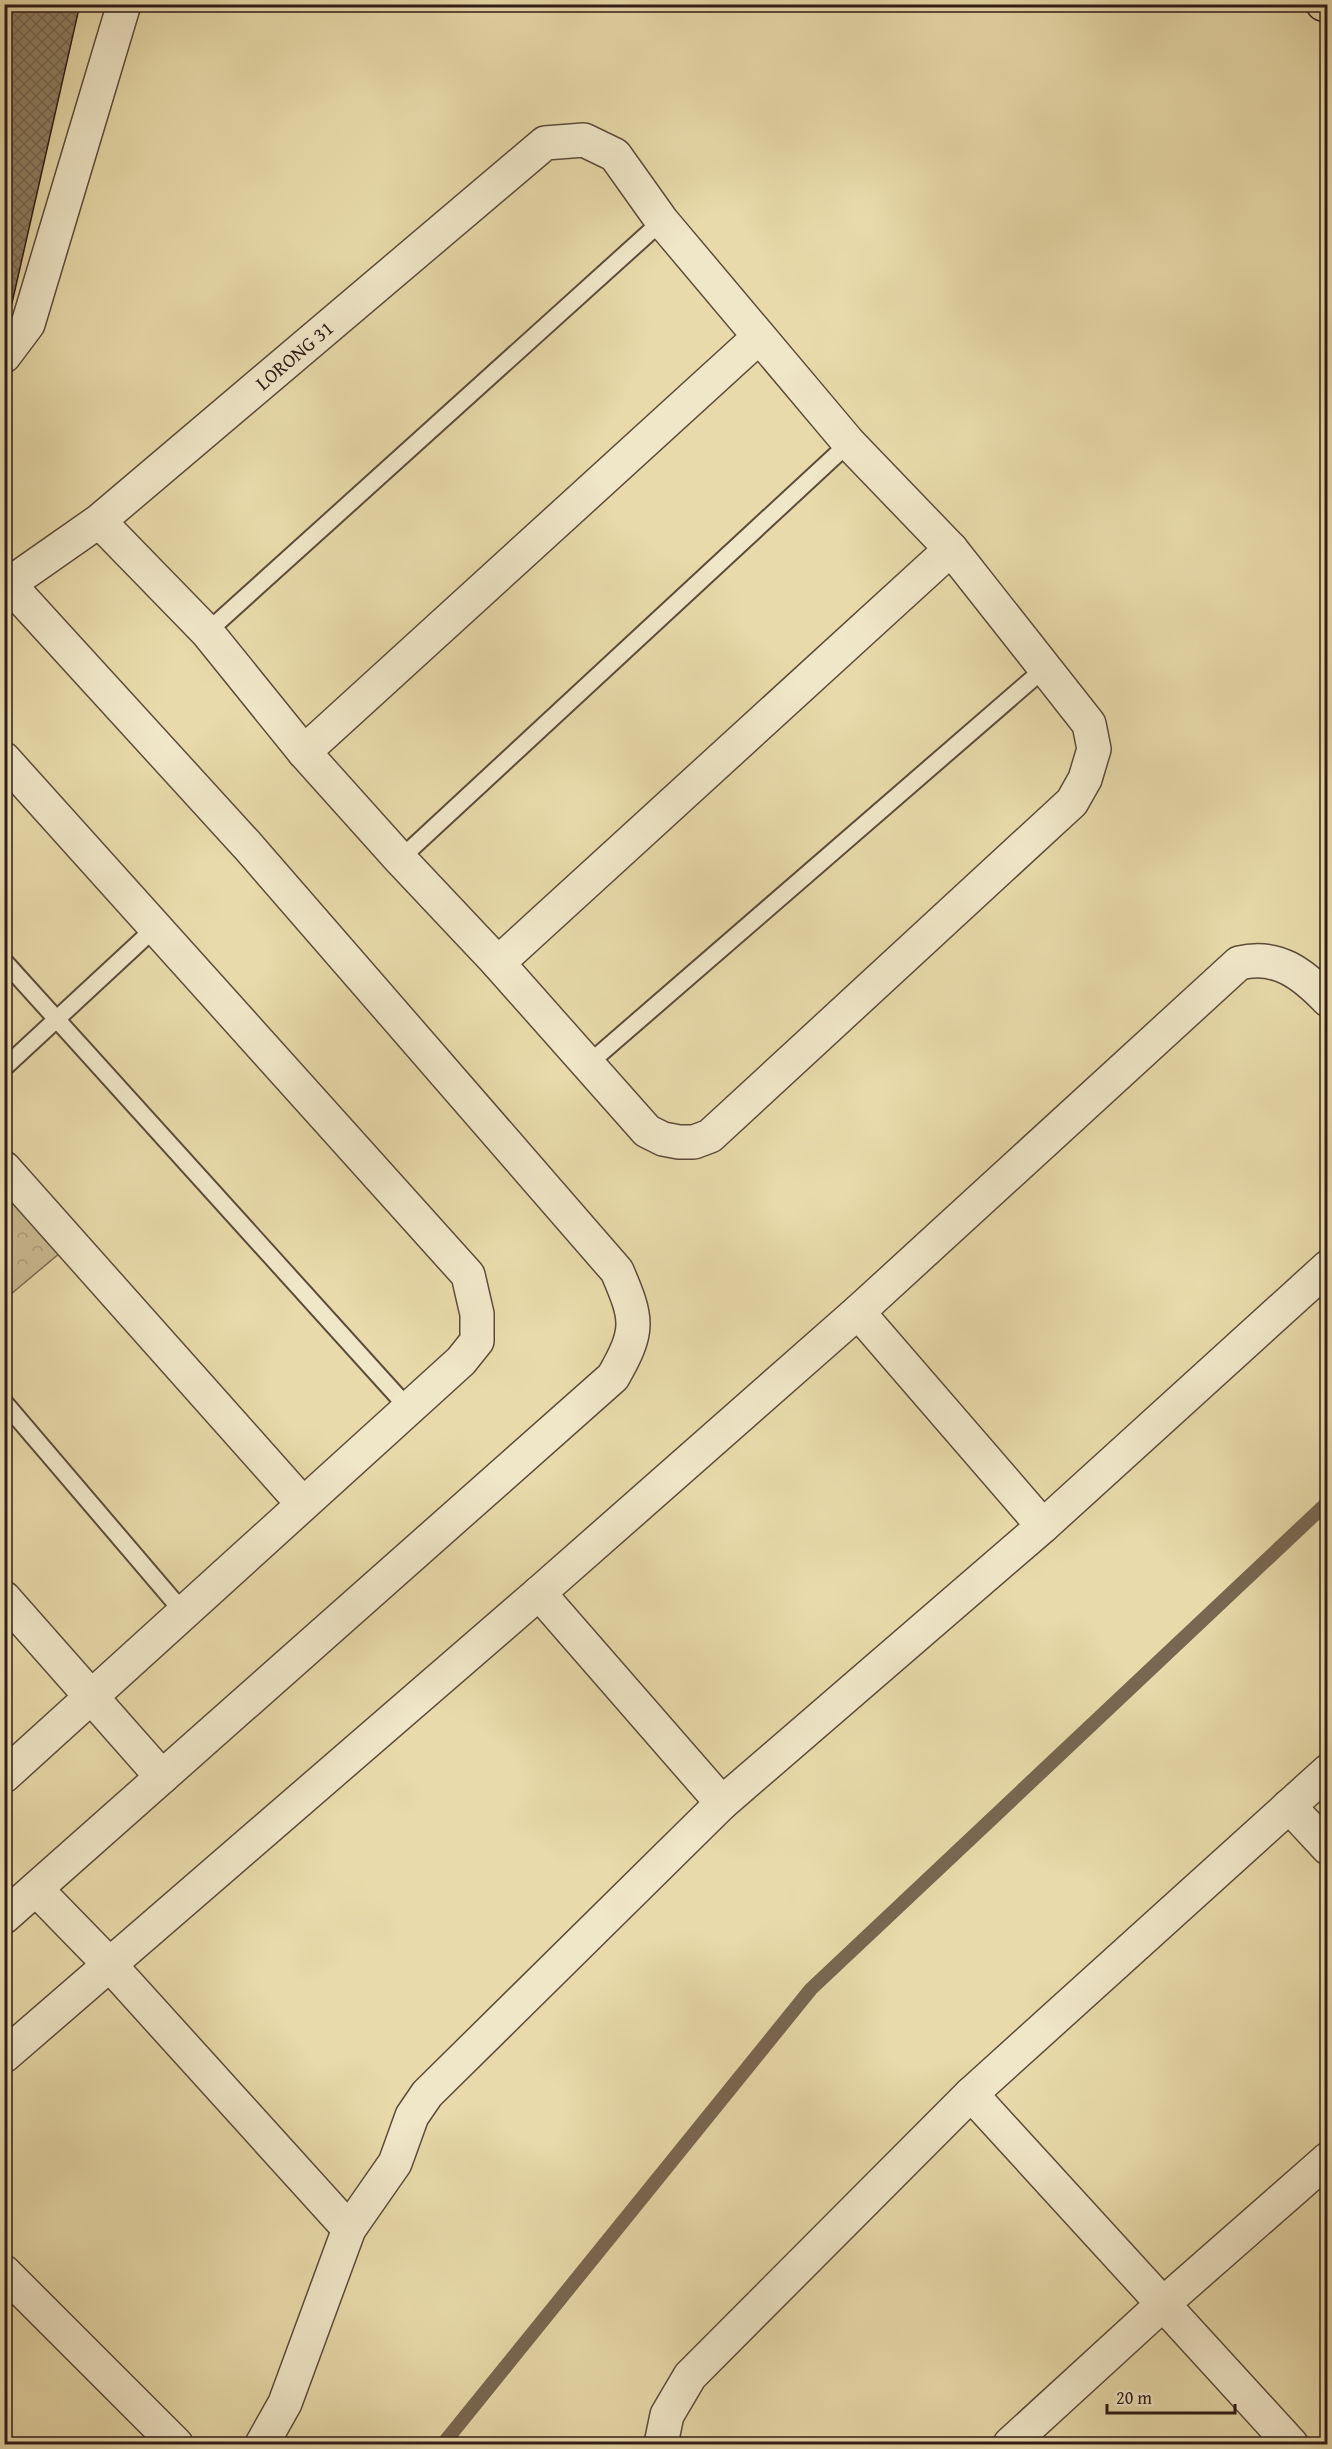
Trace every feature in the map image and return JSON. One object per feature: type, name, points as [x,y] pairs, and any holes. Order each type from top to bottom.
[{"type":"main road","points":[[1323,4],[1328,6]]},
{"type":"street","points":[[4,356],[124,4]]},
{"type":"street","name":"LORONG 31","points":[[7,581],[99,521],[545,143],[584,140],[615,155],[662,221]]},
{"type":"street","points":[[99,521],[207,632],[304,752],[498,963],[647,1131],[663,1139],[679,1142],[694,1142],[710,1136],[1072,802],[1085,779],[1094,749],[1089,724],[951,549],[849,443],[662,221]]},
{"type":"street","points":[[304,752],[759,337]]},
{"type":"street","points":[[498,963],[951,549]]},
{"type":"street","points":[[4,1917],[613,1377],[628,1350],[634,1329],[630,1301],[617,1271],[247,845],[7,581]]},
{"type":"street","points":[[4,759],[468,1275],[477,1314],[477,1341],[461,1361],[4,1776]]},
{"type":"street","points":[[4,2056],[539,1593],[858,1312],[1239,963],[1256,958],[1276,963],[1307,978],[1328,1000]]},
{"type":"street","points":[[4,1168],[303,1504]]},
{"type":"street","points":[[262,2445],[285,2403],[349,2229],[394,2163],[412,2115],[427,2094],[722,1803],[1042,1526],[1328,1267]]},
{"type":"street","points":[[858,1312],[1042,1526]]},
{"type":"street","points":[[539,1593],[722,1803]]},
{"type":"street","points":[[4,1598],[162,1777]]},
{"type":"street","points":[[661,2445],[667,2415],[690,2376],[971,2094],[1328,1771]]},
{"type":"street","points":[[1289,1806],[1328,1848]]},
{"type":"street","points":[[36,1890],[110,1965],[349,2229]]},
{"type":"street","points":[[971,2094],[1164,2303],[1291,2445]]},
{"type":"street","points":[[1010,2445],[1164,2303],[1328,2159]]},
{"type":"street","points":[[4,2272],[176,2445]]},
{"type":"lane","points":[[207,632],[662,221]]},
{"type":"lane","points":[[400,859],[849,443]]},
{"type":"lane","points":[[587,1065],[1045,668]]},
{"type":"lane","points":[[4,1068],[156,927]]},
{"type":"lane","points":[[4,961],[409,1409]]},
{"type":"lane","points":[[4,1402],[184,1612]]},
{"type":"green space","points":[[4,1168],[72,1243],[5,1299],[4,1299]]},
{"type":"building","points":[[4,4],[80,4],[12,303],[4,301]]},
{"type":"waterway","points":[[443,2444],[811,1989],[1328,1502]]}]
